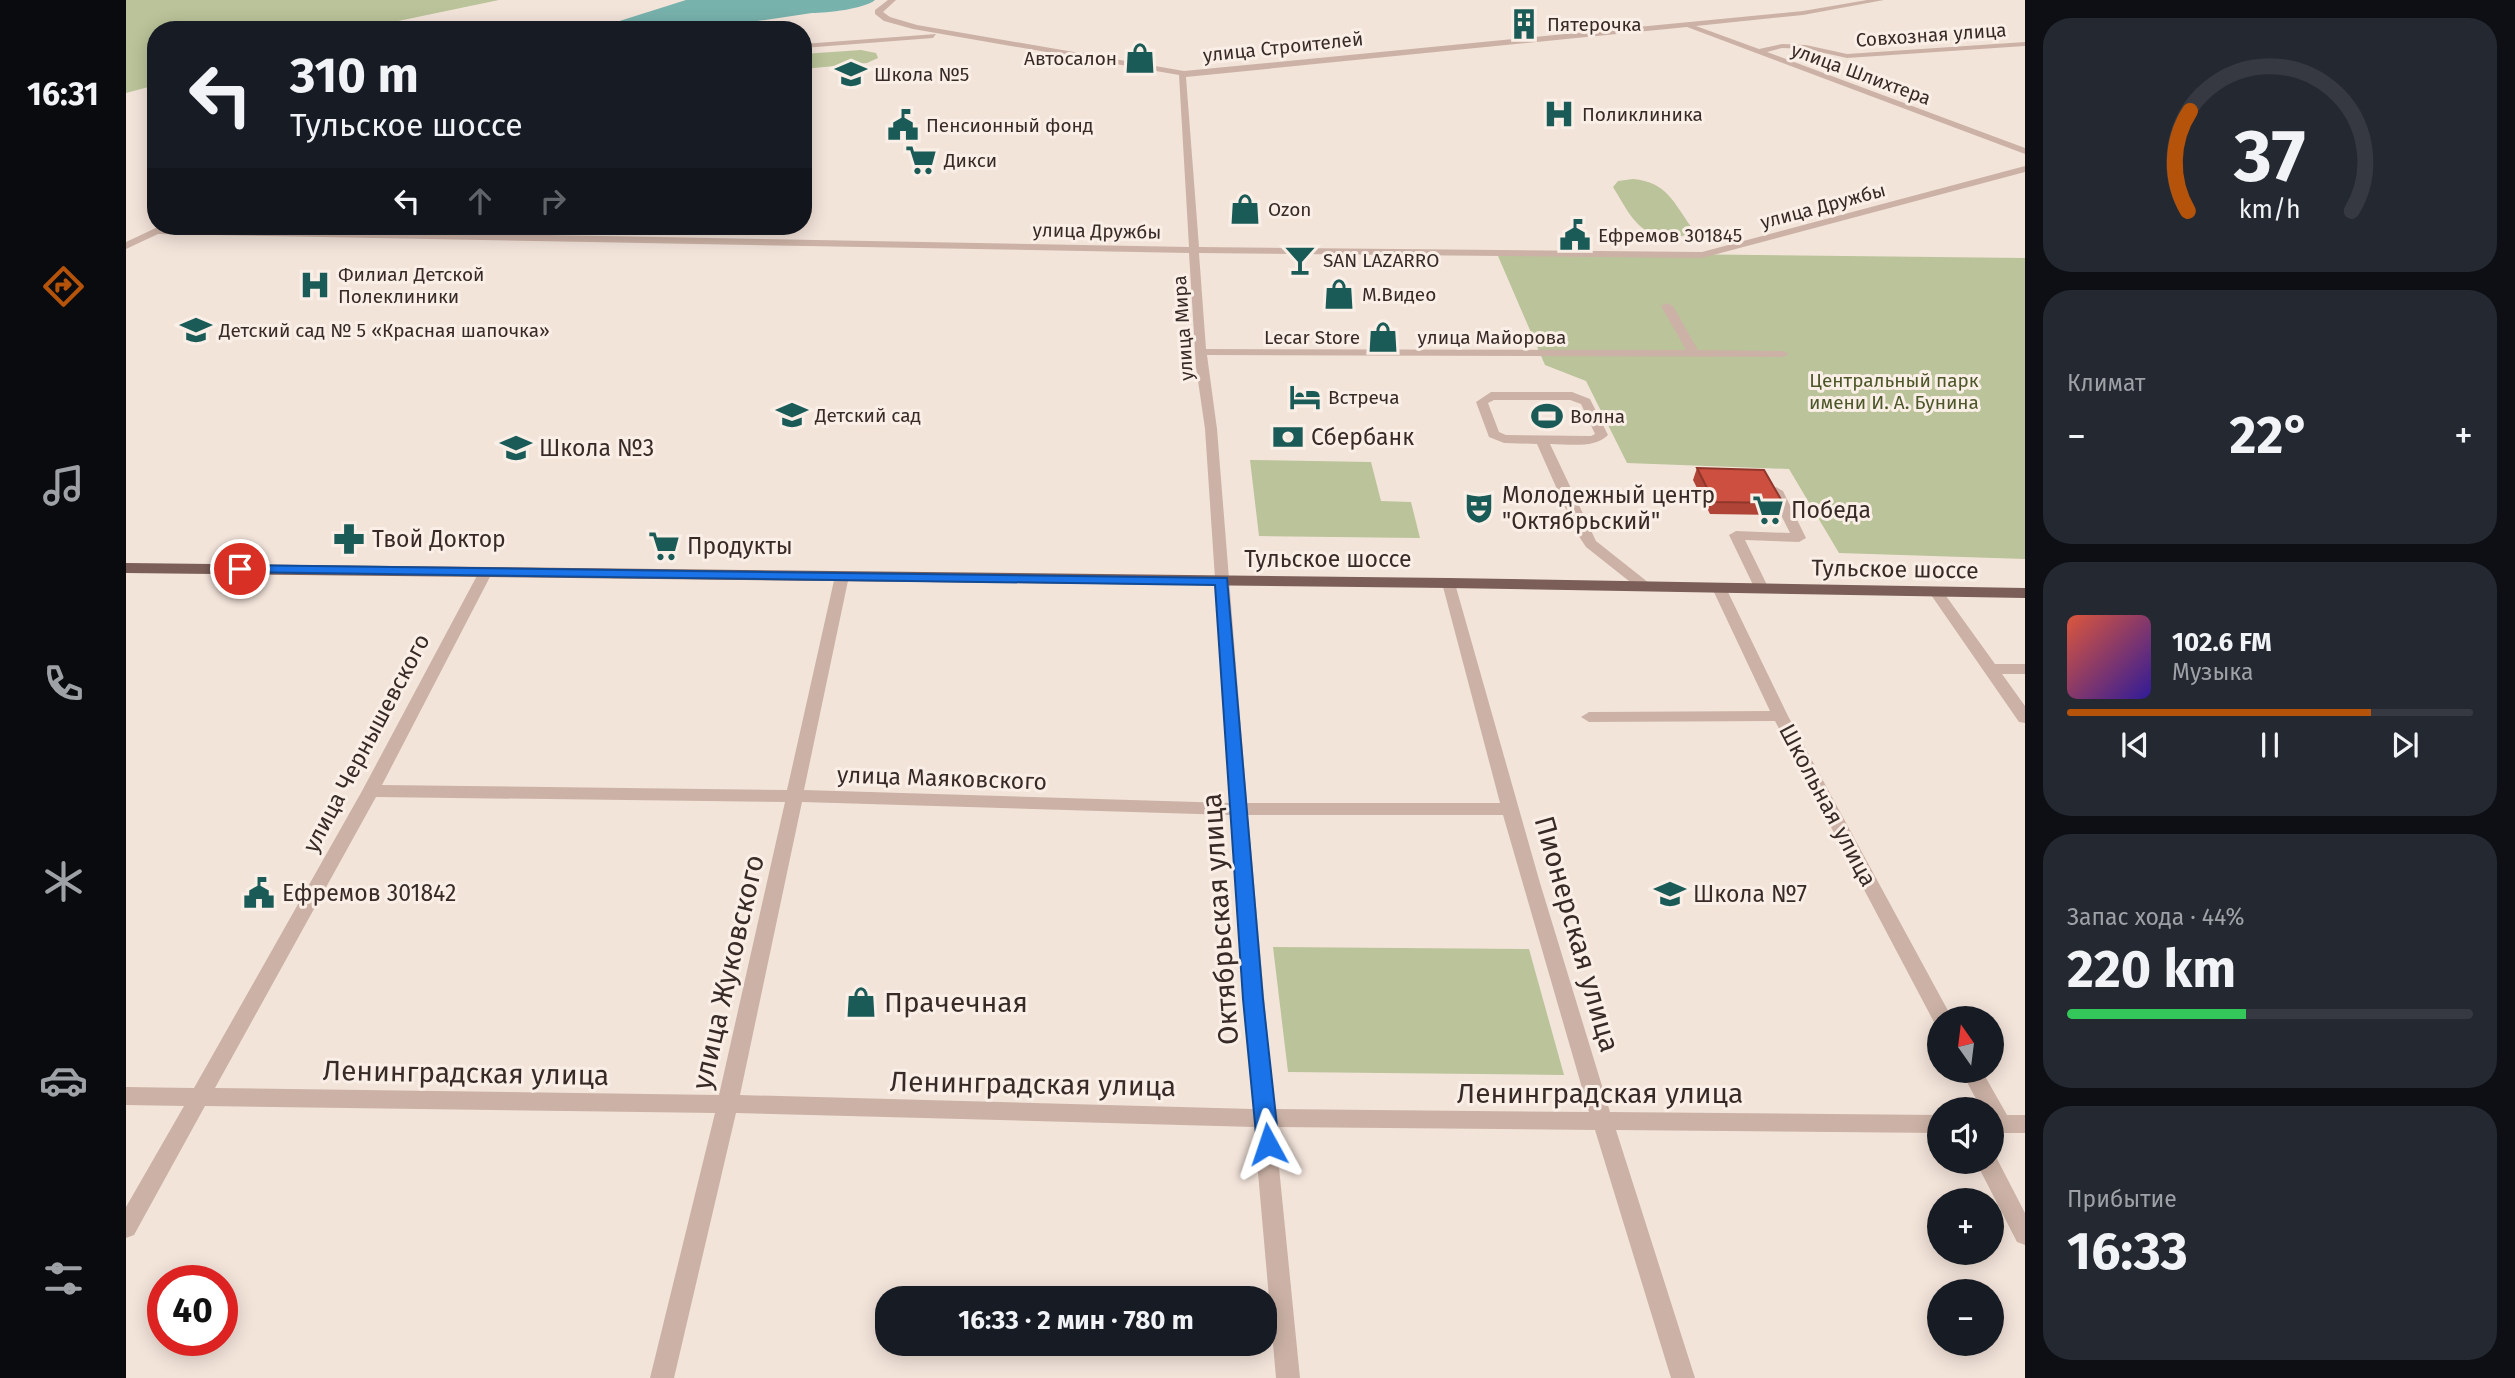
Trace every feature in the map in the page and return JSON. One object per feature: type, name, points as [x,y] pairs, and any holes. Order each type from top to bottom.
[{"type":"main road","name":"Тульское шоссе","points":[[126,568],[1450,583],[2025,593]]},
{"type":"street","name":"улица Строителей","points":[[892,0],[878,12],[887,19],[916,27],[1184,73],[1803,13],[1880,0]]},
{"type":"street","name":"улица Шлихтера","points":[[1686,24],[2025,151]]},
{"type":"street","points":[[812,45],[961,34]]},
{"type":"street","name":"Совхозная улица","points":[[1756,52],[1782,46],[1806,47],[1847,56],[2025,44]]},
{"type":"street","name":"улица Мира","points":[[1184,73],[1182,77],[1201,352],[1211,429],[1222,581]]},
{"type":"street","name":"улица Дружбы","points":[[376,235],[1195,250],[1702,255],[2025,169]]},
{"type":"street","points":[[126,246],[149,235]]},
{"type":"street","points":[[1667,306],[1695,355]]},
{"type":"street","name":"улица Майорова","points":[[1201,352],[1783,354]]},
{"type":"street","points":[[1491,396],[1572,396],[1586,402],[1602,435],[1594,440],[1542,440],[1504,439],[1493,434],[1482,402],[1491,396]]},
{"type":"street","points":[[1542,440],[1583,532],[1591,544],[1644,586]]},
{"type":"street","points":[[1762,589],[1735,535],[1799,538],[1776,491]]},
{"type":"street","name":"улица Чернышевского","points":[[126,1228],[371,791],[485,573]]},
{"type":"street","name":"улица Жуковского","points":[[662,1378],[727,1104],[842,576]]},
{"type":"street","name":"Октябрьская улица","points":[[1222,581],[1253,999],[1288,1378]]},
{"type":"street","name":"Пионерская улица","points":[[1450,583],[1483,717],[1602,1122],[1683,1378]]},
{"type":"street","name":"Школьная улица","points":[[1719,588],[1780,716],[1936,1006]]},
{"type":"street","points":[[1936,592],[2025,718]]},
{"type":"street","points":[[1992,670],[2025,669]]},
{"type":"street","points":[[1589,717],[1780,716]]},
{"type":"street","name":"улица Маяковского","points":[[371,791],[796,796],[1240,809],[1512,809]]},
{"type":"street","name":"Ленинградская улица","points":[[126,1096],[727,1104],[1266,1118],[1927,1124]]},
{"type":"street","points":[[2004,1124],[2025,1124]]},
{"type":"street","points":[[1993,1174],[2025,1235]]},
{"type":"green space","points":[[126,0],[499,0],[398,21],[147,21],[147,87],[126,93]]},
{"type":"green space","points":[[861,50],[876,53],[878,58],[867,63],[812,68],[812,53]]},
{"type":"green space","points":[[1633,179],[1654,184],[1662,189],[1692,228],[1691,232],[1678,237],[1664,237],[1654,235],[1639,225],[1613,187],[1618,181]]},
{"type":"green space","name":"Центральный парк имени И. А. Бунина","points":[[1581,253],[2025,258],[2025,559],[1839,553],[1789,469],[1627,463],[1586,381],[1545,365],[1498,256]]},
{"type":"green space","points":[[1250,460],[1371,462],[1381,501],[1411,502],[1420,538],[1259,536]]},
{"type":"green space","points":[[1273,947],[1529,949],[1564,1075],[1288,1072]]},
{"type":"water","points":[[686,0],[875,0],[845,10],[758,21],[620,21]]},
{"type":"building","points":[[1697,468],[1764,470],[1783,503],[1714,502]]},
{"type":"place","name":"Пятерочка","points":[[1524,24]]},
{"type":"place","name":"Автосалон","points":[[1140,58]]},
{"type":"place","name":"Школа №5","points":[[851,74]]},
{"type":"place","name":"Поликлиника","points":[[1559,114]]},
{"type":"place","name":"Пенсионный фонд","points":[[903,125]]},
{"type":"place","name":"Дикси","points":[[921,160]]},
{"type":"place","name":"Ozon","points":[[1245,209]]},
{"type":"place","name":"Ефремов 301845","points":[[1575,235]]},
{"type":"place","name":"SAN LAZARRO","points":[[1300,260]]},
{"type":"place","name":"Филиал Детской Полеклиники","points":[[315,285]]},
{"type":"place","name":"М.Видео","points":[[1339,294]]},
{"type":"place","name":"Детский сад № 5 «Красная шапочка»","points":[[196,330]]},
{"type":"place","name":"Lecar Store","points":[[1383,337]]},
{"type":"place","name":"Встреча","points":[[1305,397]]},
{"type":"place","name":"Детский сад","points":[[792,415]]},
{"type":"place","name":"Волна","points":[[1547,416]]},
{"type":"place","name":"Сбербанк","points":[[1288,437]]},
{"type":"place","name":"Школа №3","points":[[516,448]]},
{"type":"place","name":"Молодежный центр \"Октябрьский\"","points":[[1479,508]]},
{"type":"place","name":"Победа","points":[[1768,510]]},
{"type":"place","name":"Твой Доктор","points":[[349,539]]},
{"type":"place","name":"Продукты","points":[[664,546]]},
{"type":"place","name":"Ефремов 301842","points":[[259,893]]},
{"type":"place","name":"Школа №7","points":[[1670,894]]},
{"type":"place","name":"Прачечная","points":[[861,1002]]},
{"type":"route","points":[[240,569],[1222,581],[1253,999],[1268,1144]]}]
